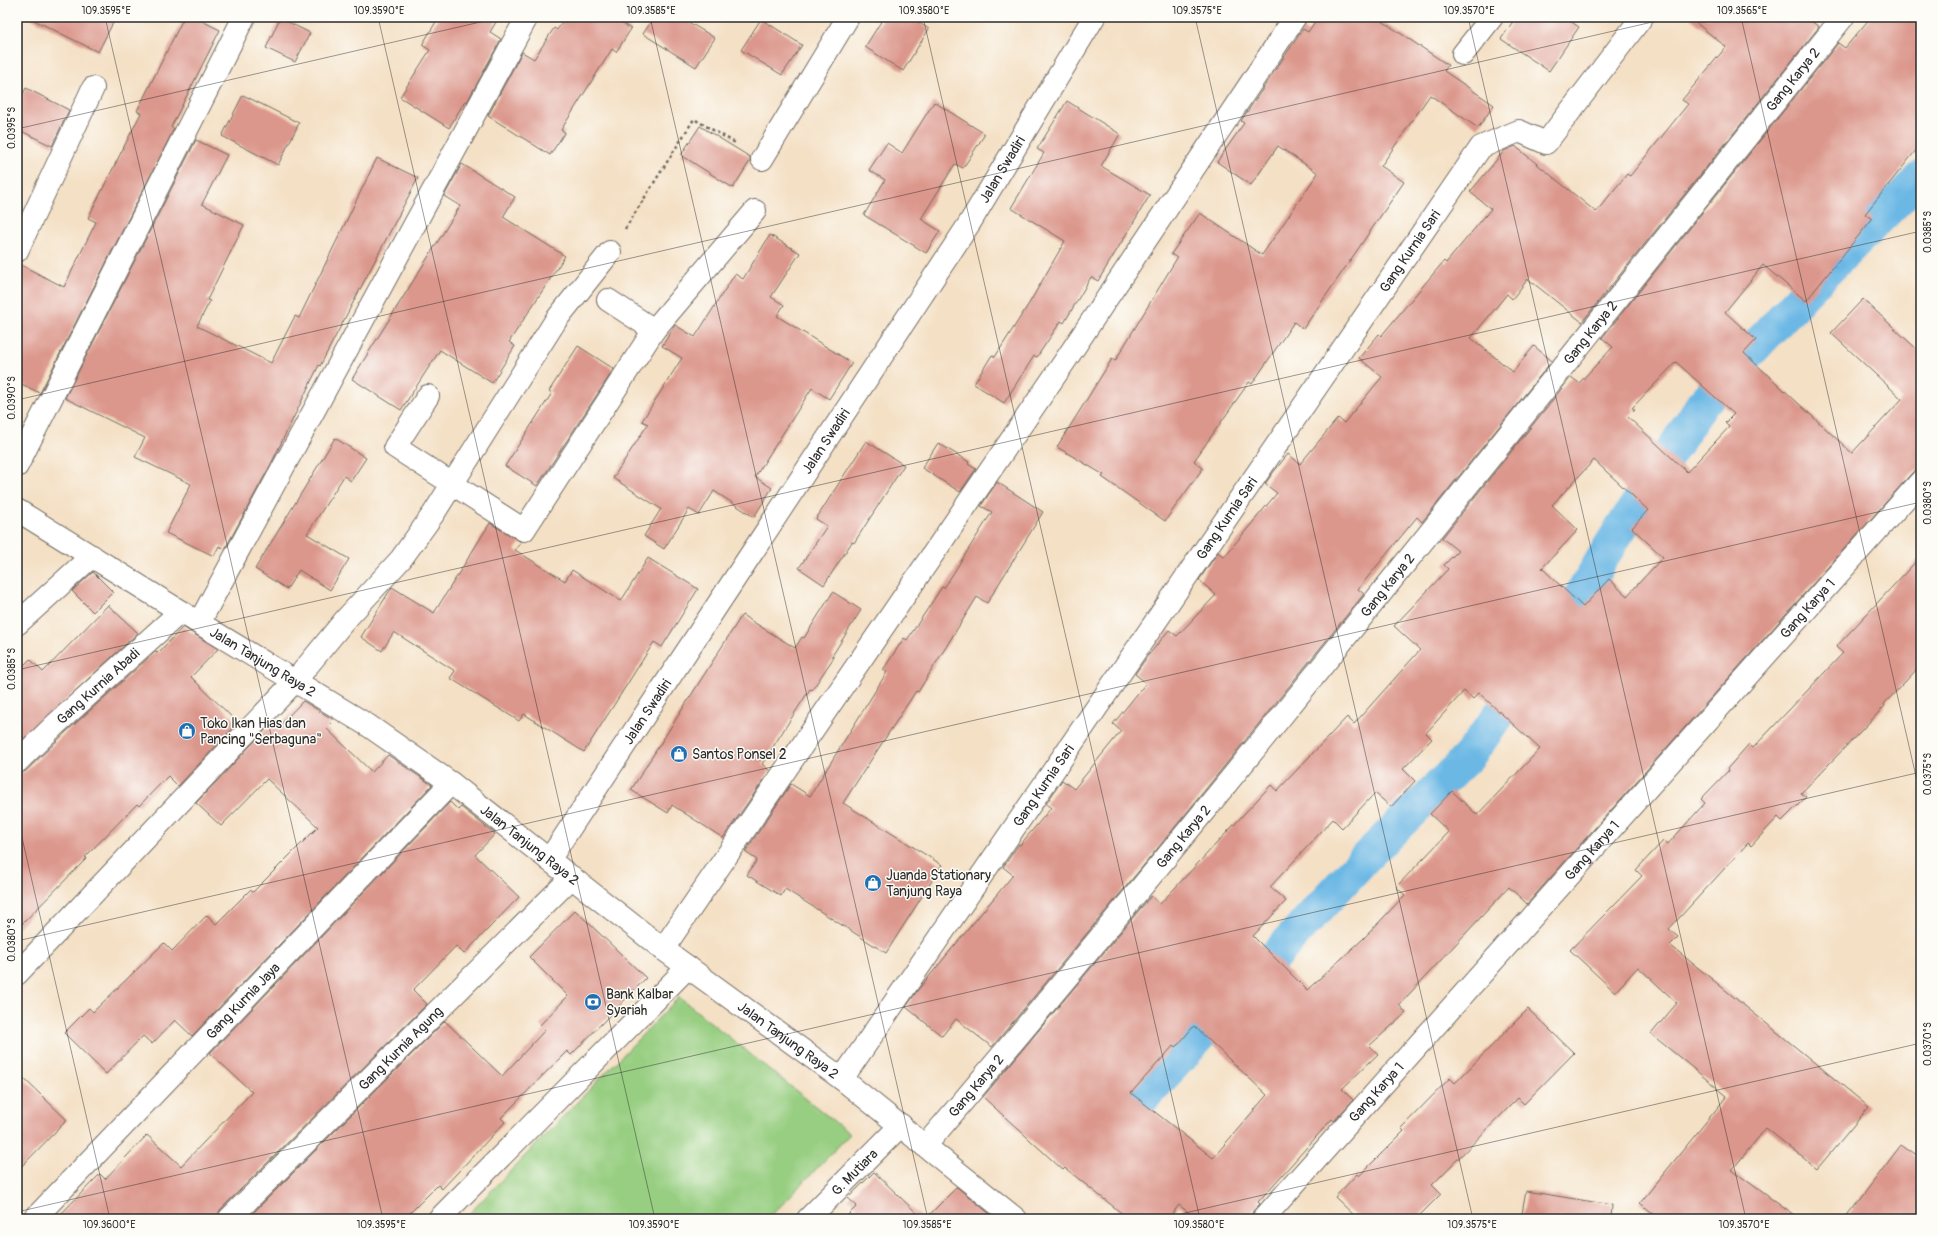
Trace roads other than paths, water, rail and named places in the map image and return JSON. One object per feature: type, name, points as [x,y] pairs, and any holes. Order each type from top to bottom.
[{"type":"street","points":[[17,466],[244,17]]},
{"type":"street","points":[[199,623],[527,17]]},
{"type":"street","points":[[762,159],[848,17]]},
{"type":"street","name":"Jalan Swadiri","points":[[549,860],[969,224],[1094,17]]},
{"type":"street","points":[[663,949],[1065,361],[1295,17]]},
{"type":"street","points":[[1463,54],[1492,17]]},
{"type":"street","name":"Gang Kurnia Sari","points":[[842,1079],[1480,147],[1519,131],[1546,143],[1642,17]]},
{"type":"street","name":"Gang Karya 2","points":[[925,1146],[1060,987],[1181,840],[1843,17]]},
{"type":"street","points":[[17,251],[93,88]]},
{"type":"street","points":[[428,396],[395,447],[524,530],[654,330],[755,211]]},
{"type":"street","points":[[17,974],[295,681],[345,620],[401,558],[419,535],[556,320],[610,252]]},
{"type":"street","points":[[608,300],[654,330]]},
{"type":"street","name":"Gang Karya 1","points":[[1263,1219],[1921,480]]},
{"type":"street","name":"Jalan Tanjung Raya 2","points":[[17,510],[180,612],[369,726],[451,782],[663,949],[842,1079],[1016,1219]]},
{"type":"street","points":[[17,624],[92,556]]},
{"type":"street","name":"Gang Kurnia Abadi","points":[[17,762],[56,724],[180,612]]},
{"type":"street","name":"Gang Kurnia Jaya","points":[[34,1219],[451,782]]},
{"type":"street","name":"Gang Kurnia Agung","points":[[229,1219],[572,877]]},
{"type":"street","points":[[439,1219],[688,967]]},
{"type":"street","name":"G. Mutiara","points":[[808,1219],[901,1125]]},
{"type":"waterway","points":[[1110,1134],[1367,856],[1469,756],[1557,635],[1612,542],[1702,404],[1806,292],[1921,177]]},
{"type":"place","name":"Toko Ikan Hias dan Pancing \"Serbaguna\"","points":[[187,731]]},
{"type":"place","name":"Santos Ponsel 2","points":[[679,754]]},
{"type":"place","name":"Juanda Stationary Tanjung Raya","points":[[873,883]]},
{"type":"place","name":"Bank Kalbar Syariah","points":[[593,1002]]}]
